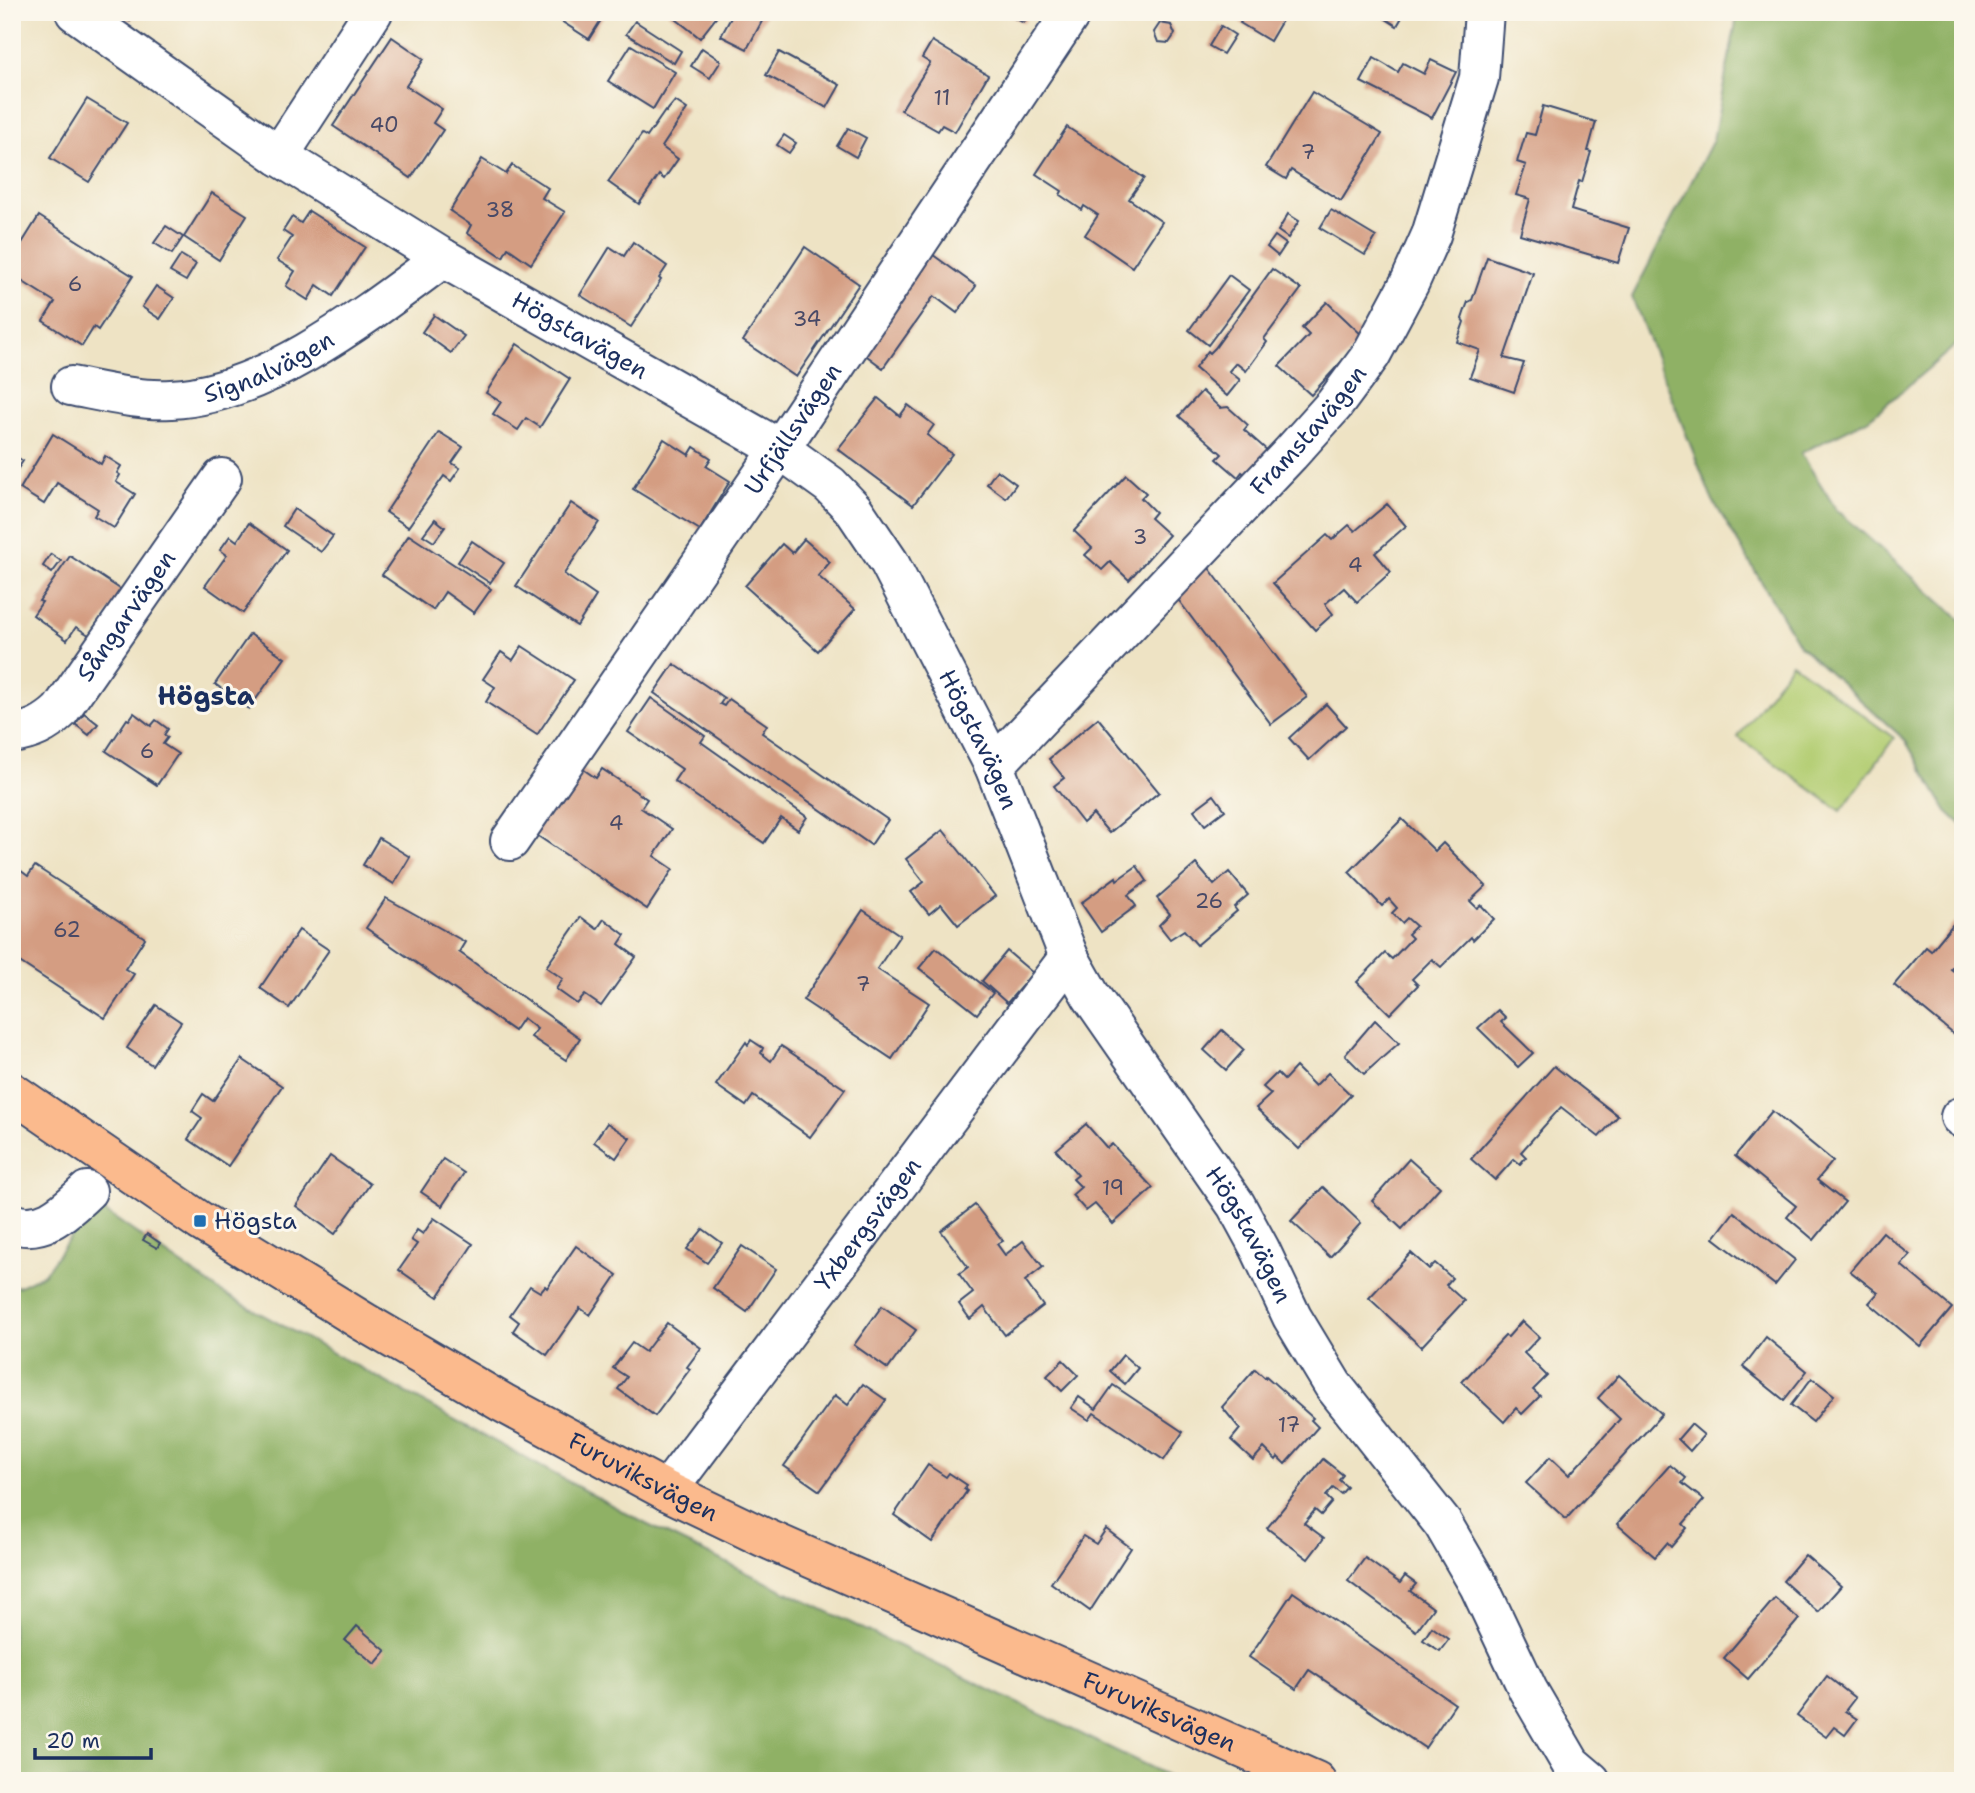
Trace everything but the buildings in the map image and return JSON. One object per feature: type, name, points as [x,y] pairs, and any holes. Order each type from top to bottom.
[{"type":"main road","name":"Furuviksvägen","points":[[12,1092],[200,1221],[353,1315],[503,1403],[667,1491],[775,1543],[1316,1781]]},
{"type":"street","name":"Högstavägen","points":[[75,12],[279,156],[443,258],[780,449],[830,485],[854,510],[889,562],[994,766],[1069,957],[1091,996],[1236,1205],[1261,1249],[1292,1317],[1333,1385],[1443,1524],[1479,1586],[1528,1690],[1575,1775]]},
{"type":"street","points":[[279,156],[373,12]]},
{"type":"street","name":"Urfjällsvägen","points":[[510,841],[780,449],[1072,12]]},
{"type":"street","name":"Framstavägen","points":[[994,766],[1290,454],[1334,405],[1371,355],[1410,282],[1431,235],[1479,78],[1484,12]]},
{"type":"street","name":"Signalvägen","points":[[71,386],[148,399],[170,400],[215,394],[242,384],[316,346],[373,310],[443,258]]},
{"type":"street","name":"Sångarvägen","points":[[12,734],[35,730],[60,711],[222,478]]},
{"type":"street","name":"Yxbergsvägen","points":[[667,1491],[1069,957]]},
{"type":"street","points":[[12,1223],[31,1227],[48,1223],[87,1191]]},
{"type":"green space","points":[[1738,12],[1963,12],[1963,339],[1869,419],[1801,453],[1836,509],[1963,622],[1963,826],[1947,811],[1905,740],[1799,645],[1711,497],[1632,297],[1713,140]]},
{"type":"green space","points":[[1792,663],[1894,738],[1841,811],[1738,737]]},
{"type":"green space","points":[[94,1204],[221,1292],[646,1524],[1179,1781],[12,1781],[12,1285],[18,1287],[44,1274]]},
{"type":"place","name":"Högsta","points":[[200,1221]]},
{"type":"district","name":"Högsta","points":[[206,695]]}]
